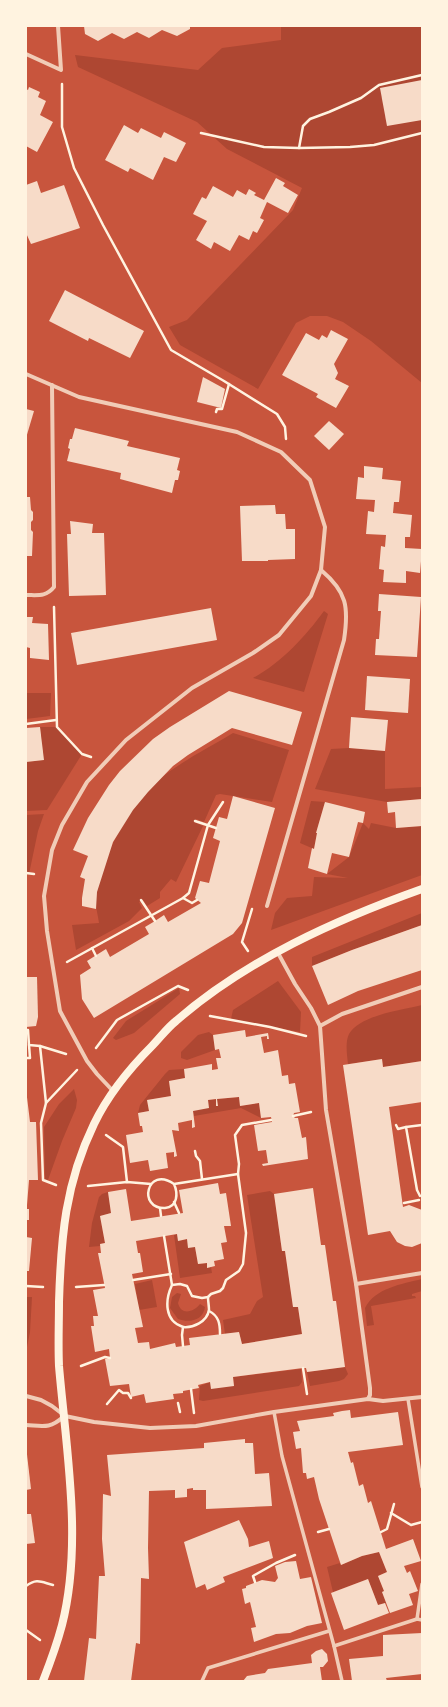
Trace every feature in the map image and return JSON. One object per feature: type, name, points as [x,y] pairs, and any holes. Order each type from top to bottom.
[{"type":"main road","points":[[42,1681],[63,1624],[70,1577],[72,1542],[70,1465],[58,1347],[63,1224],[70,1188],[82,1151],[93,1126],[113,1091],[130,1068],[174,1022],[205,998],[257,963],[376,906],[422,889]]},
{"type":"street","points":[[26,54],[61,70],[58,26]]},
{"type":"street","points":[[26,374],[86,399],[237,432],[281,452],[310,480],[325,527],[321,570],[311,596],[279,635],[253,653],[192,688],[126,740],[87,782],[62,825],[52,850],[46,875],[44,896],[47,931],[60,1011],[87,1061],[113,1091]]},
{"type":"street","points":[[26,595],[40,596],[49,593],[54,587],[52,385]]},
{"type":"street","points":[[267,906],[344,640],[347,617],[343,596],[334,582],[321,570]]},
{"type":"street","points":[[278,953],[320,1026],[326,1110],[356,1284],[370,1388],[368,1399]]},
{"type":"street","points":[[320,1026],[342,1014],[422,987]]},
{"type":"street","points":[[356,1284],[422,1273]]},
{"type":"street","points":[[26,1396],[41,1400],[65,1416],[94,1422],[150,1428],[196,1426],[274,1412],[368,1399],[383,1401],[422,1398]]},
{"type":"street","points":[[408,1399],[422,1487]]},
{"type":"street","points":[[274,1412],[282,1456],[330,1631],[342,1681]]},
{"type":"street","points":[[26,1425],[54,1425],[65,1416]]},
{"type":"street","points":[[417,1619],[422,1584]]},
{"type":"street","points":[[334,1646],[417,1619],[422,1620]]},
{"type":"street","points":[[202,1681],[208,1668],[330,1631]]},
{"type":"path","points":[[61,70],[62,128],[74,168],[103,225],[171,350],[277,414],[285,427],[287,438],[281,452]]},
{"type":"path","points":[[299,148],[303,126],[310,119],[361,98],[380,85],[422,75]]},
{"type":"path","points":[[201,133],[264,147],[299,148],[374,145],[422,133]]},
{"type":"path","points":[[217,409],[222,409],[229,384]]},
{"type":"path","points":[[54,587],[57,727],[82,754],[104,762]]},
{"type":"path","points":[[54,608],[54,617]]},
{"type":"path","points":[[26,724],[56,720]]},
{"type":"path","points":[[53,970],[183,898],[189,893],[208,825],[223,802]]},
{"type":"path","points":[[195,821],[216,828]]},
{"type":"path","points":[[183,898],[192,903],[197,900]]},
{"type":"path","points":[[140,900],[155,921]]},
{"type":"path","points":[[257,963],[242,942],[253,904],[267,906]]},
{"type":"path","points":[[92,948],[96,956]]},
{"type":"path","points":[[46,1103],[87,1061],[117,1020],[178,986],[205,998]]},
{"type":"path","points":[[188,1012],[231,1019],[321,1040]]},
{"type":"path","points":[[26,1030],[28,1030],[30,1058],[26,1058]]},
{"type":"path","points":[[29,1045],[40,1046],[87,1061]]},
{"type":"path","points":[[40,1046],[46,1103],[41,1123],[43,1180],[70,1188],[127,1182],[151,1184]]},
{"type":"path","points":[[172,1285],[180,1284],[187,1286],[192,1296],[202,1298],[208,1297],[223,1288],[226,1280],[239,1271],[243,1264],[246,1233],[238,1174],[235,1135],[242,1125],[271,1120]]},
{"type":"path","points":[[396,1125],[398,1128],[422,1125]]},
{"type":"path","points":[[93,1126],[123,1147],[127,1182]]},
{"type":"path","points":[[404,1203],[420,1198],[417,1190],[406,1127]]},
{"type":"path","points":[[195,1151],[196,1156],[200,1161],[202,1179]]},
{"type":"path","points":[[174,1184],[238,1174]]},
{"type":"path","points":[[156,1180],[169,1180],[174,1184],[177,1190],[177,1197],[167,1208],[154,1206],[150,1202],[148,1190],[151,1184],[156,1180]]},
{"type":"path","points":[[174,1202],[179,1213]]},
{"type":"path","points":[[160,1208],[161,1216]]},
{"type":"path","points":[[164,1236],[172,1285],[167,1299],[167,1308],[173,1321],[183,1327],[188,1328],[201,1322],[209,1311],[208,1297]]},
{"type":"path","points":[[133,1280],[170,1274]]},
{"type":"path","points":[[60,1288],[104,1284]]},
{"type":"path","points":[[209,1311],[217,1317],[220,1334]]},
{"type":"path","points":[[183,1327],[183,1346]]},
{"type":"path","points":[[81,1366],[105,1356],[110,1358]]},
{"type":"path","points":[[303,1368],[310,1407]]},
{"type":"path","points":[[190,1389],[196,1426]]},
{"type":"path","points":[[107,1404],[119,1390],[123,1393],[128,1393],[131,1398]]},
{"type":"path","points":[[381,1532],[386,1529],[394,1504]]},
{"type":"path","points":[[391,1513],[411,1525],[422,1522]]},
{"type":"path","points":[[255,1582],[253,1576],[276,1563],[307,1550]]},
{"type":"path","points":[[26,1586],[32,1581],[36,1581]]},
{"type":"shaded area","points":[[281,26],[422,26],[422,383],[371,341],[343,322],[327,316],[310,316],[296,323],[258,389],[180,345],[169,327],[187,320],[293,210],[302,188],[227,149],[197,122],[78,67],[75,55],[198,70],[222,48],[281,40]]},
{"type":"shaded area","points":[[324,611],[328,614],[304,692],[253,678],[273,665],[292,649]]},
{"type":"shaded area","points":[[26,693],[51,693],[50,716],[26,719]]},
{"type":"shaded area","points":[[40,727],[57,727],[82,754],[47,810],[26,811],[26,762],[43,760]]},
{"type":"shaded area","points":[[233,733],[289,750],[272,802],[220,794],[216,795],[204,822],[196,819],[194,822],[203,826],[176,882],[171,879],[160,892],[160,898],[147,906],[143,900],[139,902],[142,908],[129,921],[76,950],[72,925],[99,923],[96,899],[104,866],[118,833],[137,803],[148,790],[168,773]]},
{"type":"shaded area","points":[[349,748],[385,751],[385,789],[422,787],[422,799],[387,802],[315,789],[331,749]]},
{"type":"shaded area","points":[[311,801],[325,802],[316,833],[314,849],[300,843]]},
{"type":"shaded area","points":[[44,814],[38,831],[29,874],[26,873],[26,815]]},
{"type":"shaded area","points":[[363,823],[369,829],[371,823],[396,828],[422,826],[422,875],[271,930],[275,913],[287,898],[312,896],[314,877],[348,878],[327,874],[349,857]]},
{"type":"shaded area","points":[[422,913],[422,925],[312,966],[312,957]]},
{"type":"shaded area","points":[[278,981],[301,1012],[300,1032],[231,1019],[233,1010]]},
{"type":"shaded area","points":[[179,988],[180,994],[134,1033],[116,1040],[113,1038],[126,1021]]},
{"type":"shaded area","points":[[422,1005],[422,1061],[383,1067],[382,1059],[348,1064],[347,1041],[349,1034],[354,1028],[362,1022],[382,1014]]},
{"type":"shaded area","points":[[209,1032],[213,1035],[215,1050],[187,1060],[181,1058],[181,1052],[198,1035]]},
{"type":"shaded area","points":[[184,1069],[185,1078],[169,1081],[171,1096],[147,1100],[149,1111],[138,1113],[140,1105],[169,1070]]},
{"type":"shaded area","points":[[74,1089],[77,1100],[76,1108],[48,1180],[45,1179],[44,1127],[59,1104]]},
{"type":"shaded area","points":[[239,1097],[240,1106],[259,1103],[261,1118],[241,1108],[194,1116],[193,1111],[208,1100],[216,1099],[217,1106],[217,1099]]},
{"type":"shaded area","points":[[270,1191],[274,1194],[282,1251],[285,1251],[293,1307],[298,1307],[302,1334],[242,1344],[239,1332],[225,1334],[223,1320],[250,1314],[257,1301],[263,1297],[247,1195]]},
{"type":"shaded area","points":[[108,1192],[111,1213],[100,1216],[105,1243],[100,1244],[100,1246],[89,1247],[92,1223],[99,1197]]},
{"type":"shaded area","points":[[177,1234],[179,1241],[187,1239],[195,1247],[198,1264],[207,1263],[207,1268],[211,1267],[212,1273],[180,1278],[174,1235]]},
{"type":"shaded area","points":[[422,1279],[422,1291],[412,1294],[412,1296],[415,1296],[416,1298],[371,1306],[374,1325],[367,1326],[365,1308],[375,1296],[390,1288]]},
{"type":"shaded area","points":[[152,1280],[157,1307],[139,1310],[135,1284]]},
{"type":"shaded area","points":[[177,1293],[181,1294],[178,1303],[182,1310],[191,1311],[200,1304],[205,1307],[204,1312],[195,1320],[187,1321],[178,1319],[170,1308],[172,1297]]},
{"type":"shaded area","points":[[26,1297],[32,1297],[30,1332],[26,1352]]},
{"type":"shaded area","points":[[345,1367],[348,1374],[344,1379],[310,1386],[307,1372]]},
{"type":"shaded area","points":[[301,1369],[302,1382],[299,1386],[203,1401],[199,1400],[200,1386],[210,1382],[234,1386],[233,1377]]},
{"type":"shaded area","points":[[379,1552],[387,1572],[378,1576],[384,1591],[382,1592],[386,1603],[378,1605],[368,1579],[333,1592],[327,1567],[340,1563],[341,1565],[362,1556]]},
{"type":"building","points":[[84,26],[190,26],[190,29],[177,36],[162,30],[149,38],[137,32],[124,39],[112,33],[98,41],[85,34]]},
{"type":"building","points":[[422,80],[422,120],[387,126],[380,88]]},
{"type":"building","points":[[29,87],[40,92],[38,97],[46,101],[40,115],[53,122],[37,152],[26,146],[26,89],[28,90]]},
{"type":"building","points":[[124,125],[138,133],[141,128],[161,138],[164,132],[186,143],[176,162],[164,157],[153,180],[130,168],[128,172],[105,160]]},
{"type":"building","points":[[276,178],[285,183],[283,186],[298,195],[288,213],[267,202],[260,218],[264,220],[257,233],[253,231],[249,240],[239,235],[230,251],[214,242],[211,249],[196,240],[207,221],[193,214],[202,197],[206,199],[213,186],[233,197],[237,190],[246,195],[249,189],[256,193],[254,195],[264,200]]},
{"type":"building","points":[[37,181],[41,193],[64,185],[80,228],[31,244],[26,233],[26,185]]},
{"type":"building","points":[[65,290],[144,331],[130,358],[89,338],[88,341],[49,321]]},
{"type":"building","points":[[331,330],[348,339],[334,364],[338,373],[335,379],[349,386],[336,408],[316,397],[318,394],[282,375],[306,333],[319,340],[322,335],[327,338]]},
{"type":"building","points":[[203,377],[225,389],[221,408],[197,402]]},
{"type":"building","points":[[26,409],[34,411],[26,438]]},
{"type":"building","points":[[329,421],[344,434],[329,450],[314,436]]},
{"type":"building","points":[[75,428],[129,441],[127,446],[180,458],[177,470],[180,471],[178,480],[175,480],[172,493],[120,479],[121,473],[67,461],[70,449],[68,448],[70,439],[72,439]]},
{"type":"building","points":[[364,466],[383,468],[382,479],[401,481],[399,502],[394,502],[393,513],[412,515],[410,537],[405,537],[405,548],[422,549],[420,573],[406,571],[406,583],[383,582],[384,570],[379,569],[381,546],[385,547],[386,535],[366,534],[368,511],[374,512],[375,500],[356,499],[358,477],[364,478]]},
{"type":"building","points":[[26,497],[30,497],[31,510],[33,512],[33,520],[31,522],[31,530],[33,532],[32,556],[26,556]]},
{"type":"building","points":[[275,505],[276,514],[285,514],[286,529],[295,529],[295,559],[242,561],[240,506]]},
{"type":"building","points":[[70,521],[93,524],[92,533],[104,533],[106,595],[69,596],[67,534],[71,534]]},
{"type":"building","points":[[379,594],[421,597],[417,657],[375,655],[376,639],[379,639],[381,611],[378,611]]},
{"type":"building","points":[[211,608],[217,640],[77,665],[71,633]]},
{"type":"building","points":[[26,617],[33,617],[32,623],[48,624],[49,660],[30,658],[30,648],[26,647]]},
{"type":"building","points":[[367,676],[410,679],[408,713],[365,710]]},
{"type":"building","points":[[229,691],[302,712],[292,745],[232,728],[173,766],[133,810],[113,842],[97,892],[96,909],[82,906],[85,879],[80,877],[88,856],[73,850],[88,818],[109,785],[120,771],[153,739]]},
{"type":"building","points":[[351,717],[388,720],[385,751],[349,748]]},
{"type":"building","points":[[40,727],[44,760],[26,762],[26,728]]},
{"type":"building","points":[[233,796],[275,808],[242,923],[233,934],[94,1018],[82,999],[80,975],[91,968],[87,961],[106,949],[110,957],[149,934],[145,927],[164,915],[168,922],[201,903],[195,898],[200,881],[209,883],[220,841],[213,838],[219,817],[227,819]]},
{"type":"building","points":[[422,799],[422,826],[396,828],[395,812],[388,813],[387,802]]},
{"type":"building","points":[[325,802],[365,812],[363,823],[358,822],[349,857],[332,853],[327,874],[308,868]]},
{"type":"building","points":[[422,925],[422,970],[358,991],[328,1005],[312,966]]},
{"type":"building","points":[[26,977],[37,977],[38,1017],[36,1026],[26,1027]]},
{"type":"building","points":[[245,1030],[246,1037],[268,1033],[269,1039],[267,1039],[267,1036],[261,1037],[264,1053],[278,1050],[282,1076],[288,1075],[289,1084],[295,1083],[300,1112],[294,1113],[293,1116],[298,1118],[302,1138],[306,1137],[308,1159],[263,1166],[262,1164],[268,1163],[266,1150],[258,1151],[254,1125],[272,1122],[271,1117],[261,1118],[259,1103],[240,1106],[239,1097],[217,1099],[218,1106],[216,1106],[216,1099],[208,1100],[209,1108],[193,1111],[195,1127],[192,1128],[192,1120],[178,1123],[179,1131],[172,1130],[177,1156],[174,1157],[174,1152],[166,1153],[168,1168],[150,1171],[148,1160],[130,1163],[126,1135],[143,1132],[142,1126],[140,1126],[138,1113],[149,1111],[147,1100],[171,1096],[169,1081],[185,1078],[184,1069],[212,1064],[212,1070],[218,1069],[216,1058],[221,1058],[219,1049],[215,1050],[213,1035]]},
{"type":"building","points":[[382,1059],[383,1067],[422,1061],[422,1102],[389,1107],[403,1207],[409,1205],[422,1210],[422,1243],[412,1247],[405,1246],[397,1242],[390,1231],[368,1235],[343,1065]]},
{"type":"building","points":[[26,1089],[30,1122],[36,1122],[38,1180],[29,1180],[27,1205]]},
{"type":"building","points":[[218,1183],[220,1194],[226,1193],[231,1226],[224,1226],[227,1242],[221,1243],[224,1259],[214,1261],[215,1266],[207,1268],[207,1263],[198,1264],[195,1247],[188,1248],[187,1239],[178,1241],[177,1234],[136,1241],[138,1253],[140,1253],[143,1272],[132,1274],[143,1327],[135,1328],[138,1343],[149,1342],[150,1349],[175,1343],[176,1347],[190,1345],[189,1338],[239,1332],[242,1344],[302,1334],[298,1307],[293,1307],[285,1251],[282,1251],[274,1194],[313,1188],[321,1245],[325,1245],[333,1301],[336,1301],[345,1367],[307,1372],[306,1368],[303,1368],[233,1377],[234,1386],[211,1389],[210,1382],[198,1385],[199,1388],[183,1391],[183,1393],[173,1394],[174,1399],[146,1403],[144,1394],[131,1397],[129,1384],[110,1386],[105,1359],[110,1358],[109,1349],[95,1352],[91,1326],[94,1326],[93,1316],[98,1316],[93,1290],[105,1288],[98,1253],[101,1253],[100,1244],[105,1243],[100,1216],[111,1213],[108,1192],[126,1189],[131,1221],[183,1213],[179,1190]]},
{"type":"building","points":[[26,1209],[29,1209],[29,1220],[26,1220]]},
{"type":"building","points":[[26,1237],[32,1238],[29,1271],[26,1271]]},
{"type":"building","points":[[350,1410],[351,1418],[398,1412],[403,1445],[348,1452],[351,1463],[353,1462],[359,1486],[363,1484],[368,1503],[371,1501],[386,1549],[413,1539],[421,1561],[404,1566],[407,1573],[410,1571],[418,1591],[409,1594],[413,1605],[390,1613],[378,1576],[387,1572],[379,1552],[362,1556],[341,1565],[319,1499],[314,1477],[307,1479],[306,1473],[303,1473],[301,1448],[296,1449],[293,1432],[300,1431],[297,1421],[334,1416],[333,1413]]},
{"type":"building","points":[[245,1439],[245,1443],[253,1443],[255,1474],[269,1473],[272,1506],[206,1509],[206,1490],[193,1490],[193,1488],[187,1489],[187,1497],[175,1498],[175,1490],[149,1491],[149,1579],[141,1578],[140,1644],[136,1643],[131,1681],[84,1681],[89,1638],[96,1639],[99,1576],[105,1576],[102,1539],[103,1494],[111,1496],[107,1455],[204,1448],[204,1443]]},
{"type":"building","points":[[26,1446],[31,1489],[26,1490]]},
{"type":"building","points":[[26,1514],[31,1514],[35,1543],[26,1544]]},
{"type":"building","points":[[239,1520],[248,1539],[249,1547],[269,1541],[273,1558],[223,1577],[225,1582],[207,1590],[205,1584],[196,1588],[184,1542]]},
{"type":"building","points":[[296,1561],[300,1579],[311,1577],[322,1623],[307,1626],[290,1633],[276,1634],[254,1642],[251,1628],[256,1627],[250,1602],[245,1604],[242,1589],[262,1580],[275,1582],[278,1578],[275,1566],[285,1562]]},
{"type":"building","points":[[368,1579],[378,1605],[385,1603],[389,1613],[344,1630],[331,1593]]},
{"type":"building","points":[[422,1633],[422,1674],[386,1678],[387,1681],[352,1681],[349,1659],[383,1656],[383,1635]]},
{"type":"building","points":[[322,1649],[327,1654],[328,1661],[323,1667],[320,1667],[322,1681],[243,1681],[247,1676],[265,1673],[268,1669],[312,1663],[311,1655]]}]
